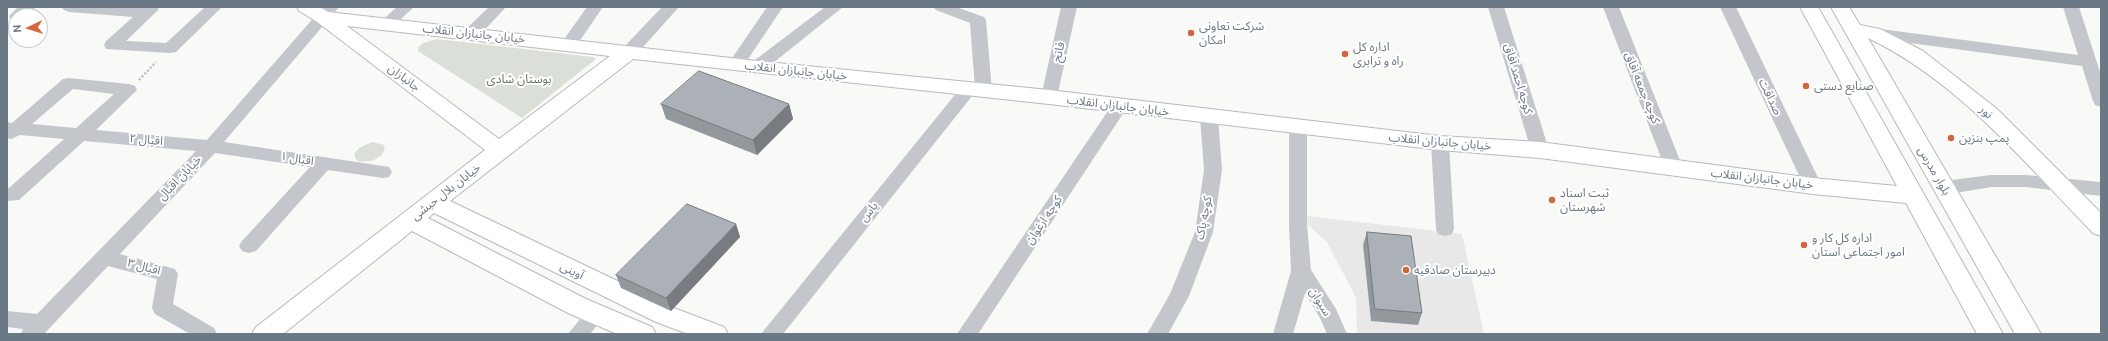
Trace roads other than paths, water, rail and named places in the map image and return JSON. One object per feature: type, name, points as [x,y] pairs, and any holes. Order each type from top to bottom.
[{"type":"street","points":[[69,7],[150,10]]},
{"type":"street","points":[[150,10],[112,45],[170,48],[214,7]]},
{"type":"street","points":[[386,24],[406,7]]},
{"type":"street","points":[[471,34],[498,7]]},
{"type":"street","points":[[568,45],[595,7]]},
{"type":"street","points":[[629,52],[670,7]]},
{"type":"street","points":[[736,64],[774,7]]},
{"type":"street","points":[[757,67],[835,7]]},
{"type":"street","points":[[941,7],[980,14],[976,91]]},
{"type":"street","name":"فاتح","points":[[1049,97],[1069,7]]},
{"type":"street","name":"کوچه احمد آفاق","points":[[1496,7],[1540,150]]},
{"type":"street","name":"کوچه جمعه آفاق","points":[[1610,7],[1674,168]]},
{"type":"street","name":"صداقت","points":[[1728,7],[1813,186]]},
{"type":"street","points":[[1809,7],[1990,334]]},
{"type":"street","name":"بلوار مدرس","points":[[1840,7],[1863,32],[1883,83],[2028,334]]},
{"type":"street","points":[[2071,7],[2101,101]]},
{"type":"street","name":"خیابان جانبازان انقلاب","points":[[320,10],[386,24],[471,34],[976,91],[1049,97],[1440,143],[1540,150],[1813,186],[1913,196]]},
{"type":"street","name":"خیابان اقبال","points":[[36,329],[211,146],[320,10]]},
{"type":"street","name":"جانبازان","points":[[320,10],[500,151]]},
{"type":"street","points":[[1863,32],[2089,62]]},
{"type":"street","name":"نور","points":[[1863,32],[1916,55],[1990,114],[2101,227]]},
{"type":"street","name":"خیابان بلال حبشی","points":[[265,334],[432,202],[629,52]]},
{"type":"street","points":[[1849,79],[1883,83]]},
{"type":"street","points":[[7,194],[13,195],[129,90],[69,83],[10,131]]},
{"type":"street","name":"یاس","points":[[771,334],[976,91]]},
{"type":"street","name":"کوچه ارغوان","points":[[967,334],[1120,106]]},
{"type":"street","name":"کوچه پاک","points":[[1157,334],[1179,296],[1204,232],[1213,170],[1209,117]]},
{"type":"street","points":[[1283,334],[1300,271],[1298,224],[1298,127]]},
{"type":"street","name":"اقبال ۲","points":[[10,131],[80,134],[211,146]]},
{"type":"street","points":[[1440,143],[1446,229]]},
{"type":"street","name":"اقبال ۱","points":[[211,146],[383,172]]},
{"type":"street","points":[[249,246],[324,163]]},
{"type":"street","points":[[1944,188],[1998,181],[2026,181],[2101,189]]},
{"type":"street","name":"آوینی","points":[[432,202],[664,315],[715,334]]},
{"type":"street","points":[[410,220],[596,314],[643,334]]},
{"type":"street","name":"اقبال ۳","points":[[104,257],[168,274],[162,308],[207,334]]},
{"type":"street","name":"سیوان","points":[[1300,271],[1329,315],[1337,334]]},
{"type":"street","points":[[578,334],[596,314]]},
{"type":"street","points":[[7,319],[36,329]]},
{"type":"place","name":"شرکت تعاونی امکان","points":[[1191,33]]},
{"type":"place","name":"اداره کل راه و ترابری","points":[[1345,54]]},
{"type":"place","name":"صنایع دستی","points":[[1806,86]]},
{"type":"place","name":"پمپ بنزین","points":[[1951,138]]},
{"type":"place","name":"ثبت اسناد شهرستان","points":[[1552,200]]},
{"type":"place","name":"اداره کل کار و امور اجتماعی استان","points":[[1804,245]]},
{"type":"place","name":"دبیرستان صادقیه","points":[[1406,270]]},
{"type":"park label","name":"بوستان شادی","points":[[519,79]]}]
